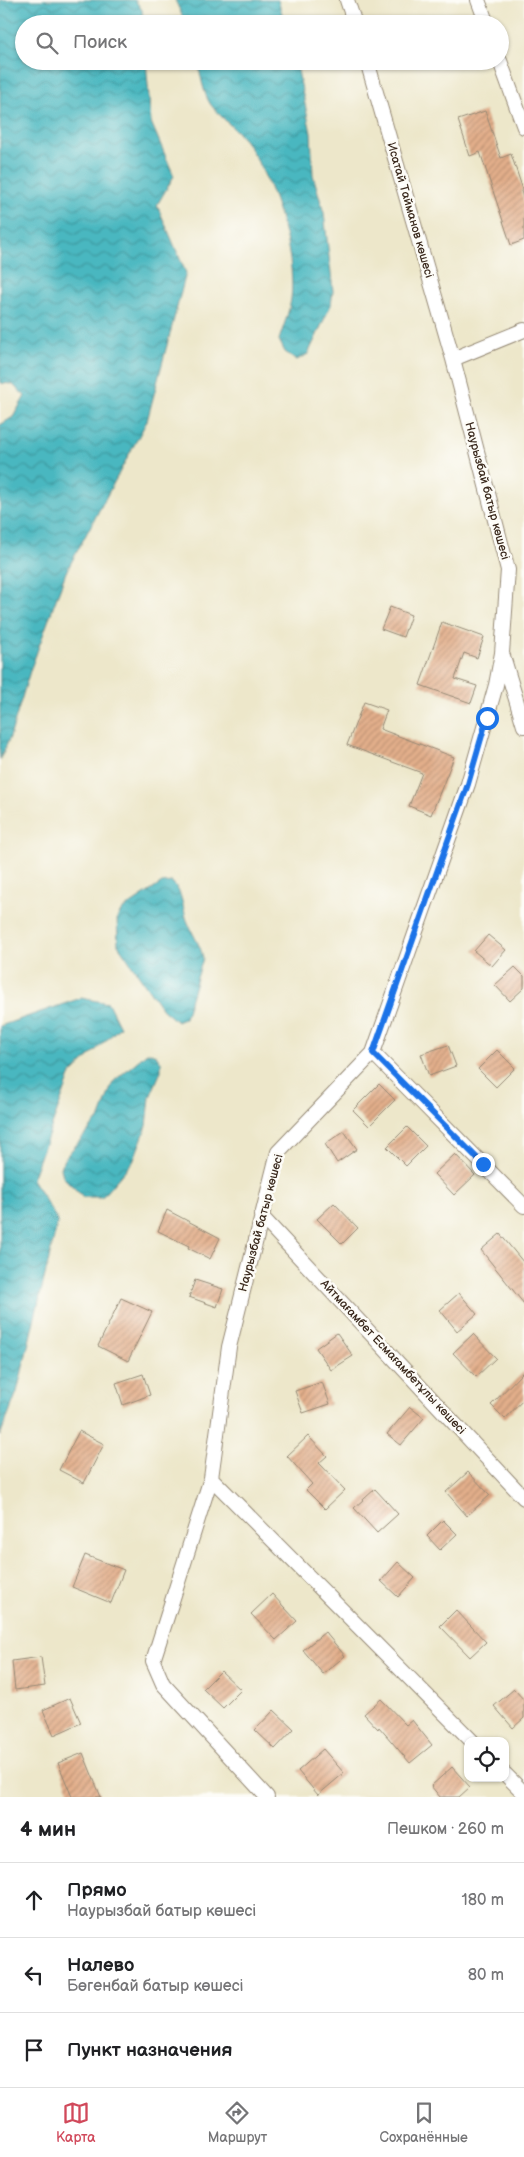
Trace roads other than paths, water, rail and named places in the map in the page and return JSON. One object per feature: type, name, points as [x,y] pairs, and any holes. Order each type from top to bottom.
[{"type":"street","points":[[347,0],[352,15]]},
{"type":"street","points":[[478,0],[484,15]]},
{"type":"street","name":"Исатай Тайманов көшесі","points":[[370,70],[453,359]]},
{"type":"street","points":[[503,70],[524,127]]},
{"type":"street","points":[[453,359],[524,330]]},
{"type":"street","name":"Наурызбай батыр көшесі","points":[[267,1797],[163,1684],[153,1661],[210,1478],[229,1347],[278,1152],[373,1053],[468,784],[496,685],[502,653],[508,570],[453,359]]},
{"type":"street","points":[[502,653],[524,726]]},
{"type":"street","points":[[373,1053],[524,1206]]},
{"type":"street","name":"Айтмағамбет Есмағамбетұлы көшесі","points":[[261,1216],[524,1498]]},
{"type":"street","points":[[210,1478],[468,1737]]},
{"type":"street","points":[[509,1778],[524,1793]]},
{"type":"water","points":[[0,0],[135,0],[142,10],[142,15],[15,15],[15,70],[147,70],[151,122],[174,176],[157,205],[186,273],[147,421],[66,572],[30,671],[10,737],[0,760],[0,425],[13,417],[25,396],[12,384],[0,383]]},
{"type":"water","points":[[175,0],[278,0],[282,15],[182,15]]},
{"type":"water","points":[[199,70],[298,70],[311,133],[313,175],[324,213],[333,291],[331,305],[308,354],[297,360],[285,352],[279,340],[290,304],[292,281],[286,239],[273,195],[255,157],[245,141],[215,110],[204,90]]},
{"type":"water","points":[[172,882],[179,891],[187,920],[203,958],[185,1018],[177,1022],[162,1009],[118,945],[117,918],[122,910],[162,883]]},
{"type":"water","points":[[81,998],[108,1003],[120,1027],[71,1074],[32,1179],[58,1221],[17,1392],[0,1436],[0,1026]]},
{"type":"water","points":[[148,1052],[156,1055],[161,1062],[161,1071],[150,1097],[147,1126],[133,1161],[102,1197],[83,1197],[63,1177],[61,1168],[64,1159],[100,1117],[113,1082]]}]
